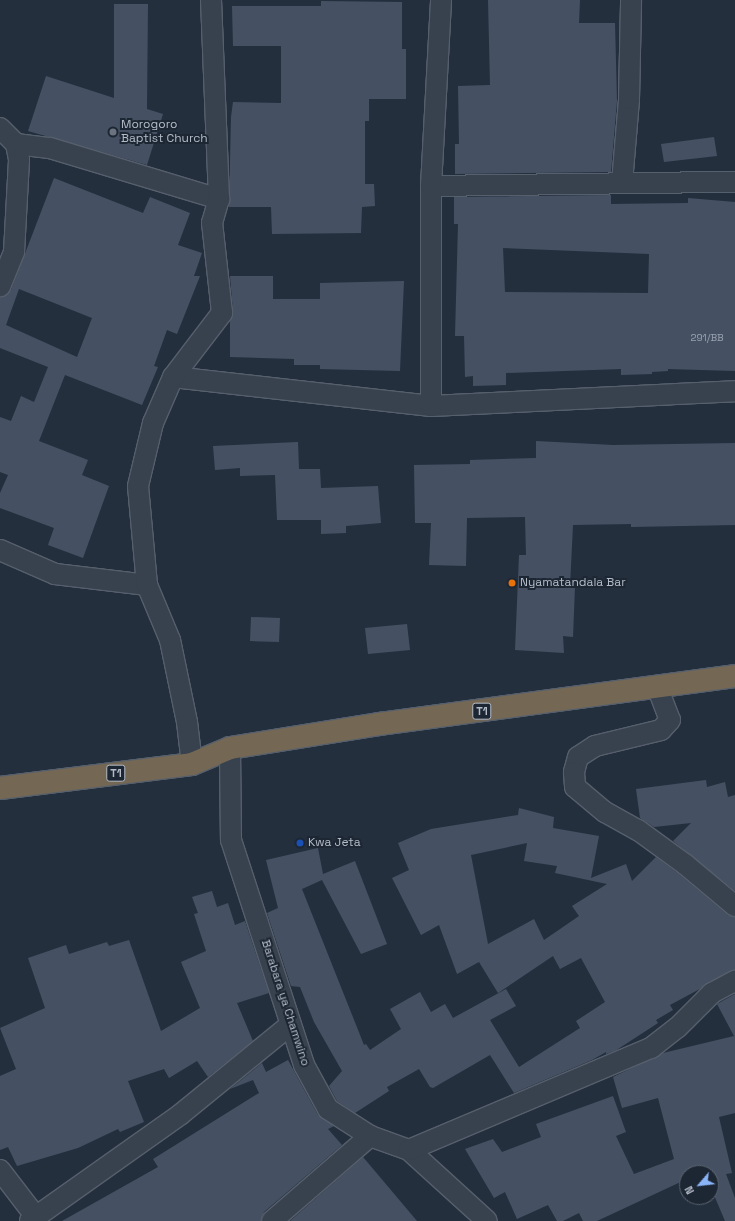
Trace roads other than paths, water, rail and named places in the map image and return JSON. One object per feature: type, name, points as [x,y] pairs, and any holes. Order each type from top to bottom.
[{"type":"highway","name":"T1","points":[[0,788],[192,764],[230,748],[380,724],[658,689],[735,676]]},
{"type":"street","points":[[192,764],[187,722],[170,640],[147,585],[138,486],[153,423],[173,377],[222,312],[212,223],[219,199],[211,0]]},
{"type":"street","points":[[431,406],[431,186],[441,0]]},
{"type":"street","points":[[622,183],[629,100],[631,0]]},
{"type":"street","points":[[0,128],[16,144],[19,160],[14,252],[0,286]]},
{"type":"street","points":[[16,144],[50,148],[219,199]]},
{"type":"street","points":[[431,186],[735,182]]},
{"type":"street","points":[[173,377],[350,395],[431,406],[735,391]]},
{"type":"street","points":[[0,550],[55,574],[147,585]]},
{"type":"street","points":[[658,689],[670,720],[661,730],[595,746],[578,757],[574,772],[576,787],[605,812],[638,830],[686,865],[735,906]]},
{"type":"street","name":"Barabara ya Chamwino","points":[[230,748],[231,840],[278,982],[289,1026],[304,1065],[328,1109],[370,1136],[409,1150],[486,1221]]},
{"type":"street","points":[[409,1150],[651,1048],[677,1028],[712,994],[735,981]]},
{"type":"street","points":[[0,1170],[33,1219],[181,1114],[289,1026]]},
{"type":"street","points":[[272,1221],[370,1136]]},
{"type":"place","name":"Morogoro Baptist Church","points":[[113,132]]},
{"type":"place","name":"Nyamatandala Bar","points":[[512,583]]},
{"type":"place","name":"Kwa Jeta","points":[[300,843]]}]
